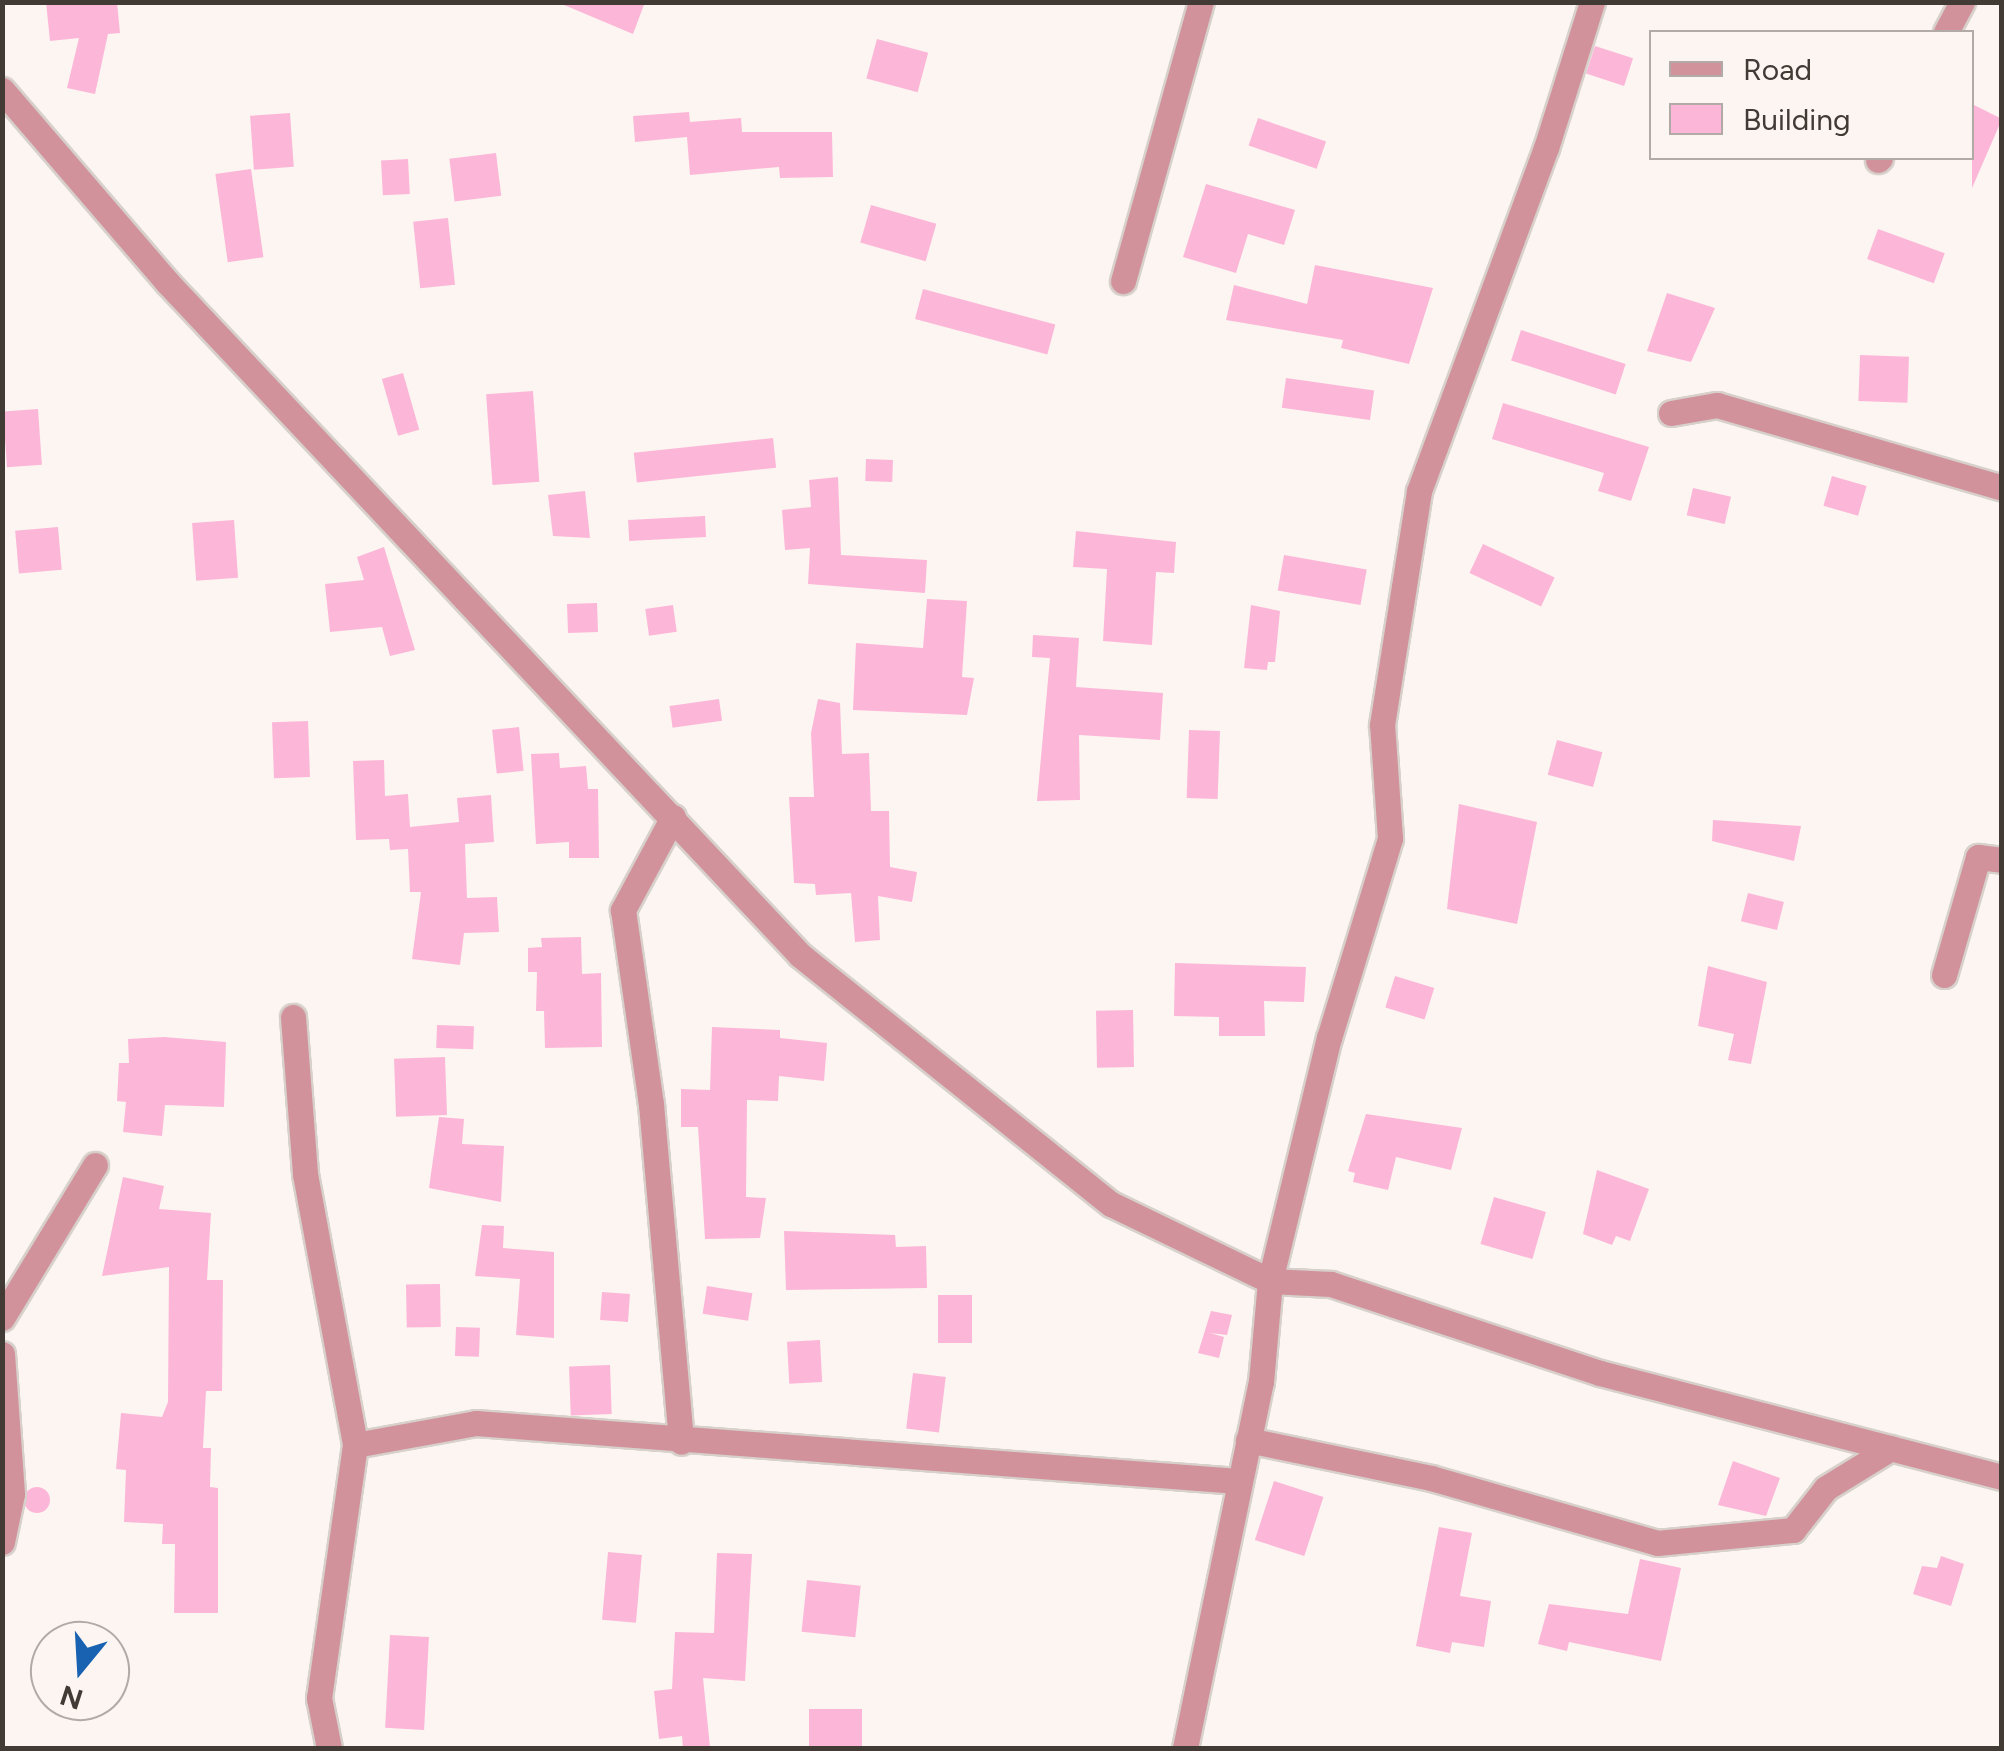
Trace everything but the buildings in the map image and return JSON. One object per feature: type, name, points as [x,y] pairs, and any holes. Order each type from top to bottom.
[{"type":"street","points":[[1123,281],[1201,2]]},
{"type":"street","points":[[1185,1748],[1261,1382],[1270,1281],[1329,1038],[1390,838],[1382,724],[1419,491],[1546,148],[1592,2]]},
{"type":"street","points":[[1947,30],[1962,2]]},
{"type":"street","points":[[2,90],[167,282],[800,955],[1112,1204],[1270,1281],[1330,1284],[1600,1373],[2002,1477]]},
{"type":"street","points":[[1671,414],[1717,405],[2002,488]]},
{"type":"street","points":[[673,818],[624,910],[651,1104],[681,1442]]},
{"type":"street","points":[[1944,975],[1978,856],[2002,860]]},
{"type":"street","points":[[293,1017],[305,1174],[355,1445],[319,1698],[329,1748]]},
{"type":"street","points":[[2,1318],[95,1165]]},
{"type":"street","points":[[2,1354],[12,1494],[2,1542]]},
{"type":"street","points":[[355,1445],[476,1423],[681,1442],[720,1439],[1238,1481]]},
{"type":"street","points":[[1248,1440],[1431,1478],[1657,1543],[1793,1530],[1826,1488],[1890,1448]]}]
